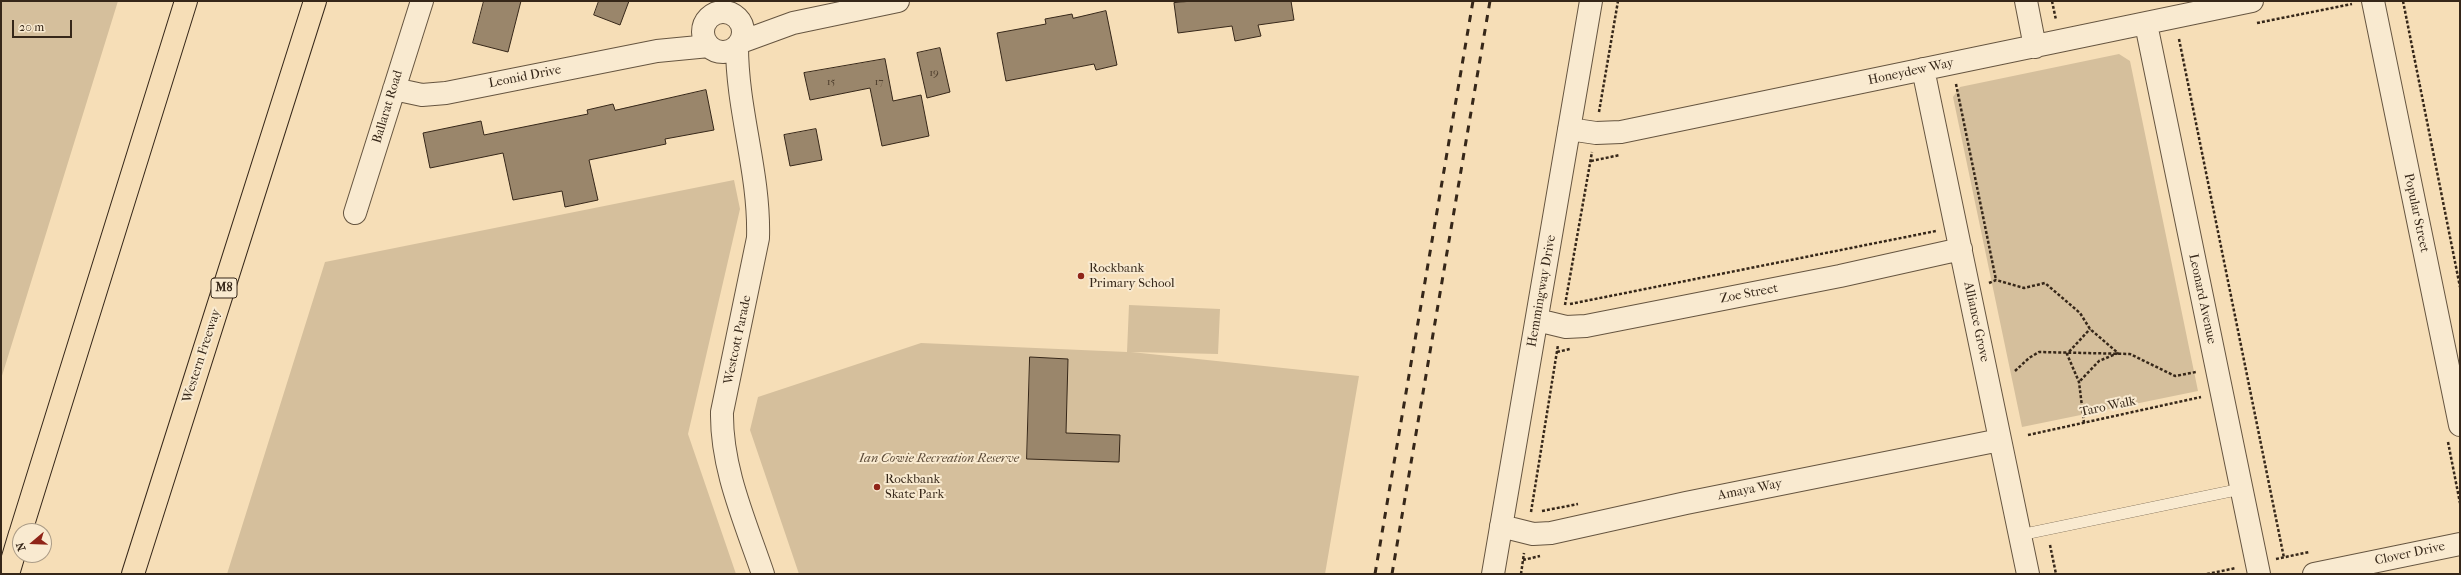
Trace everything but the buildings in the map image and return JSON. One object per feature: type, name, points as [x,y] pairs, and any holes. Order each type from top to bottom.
[{"type":"highway","points":[[23,523],[186,1]]},
{"type":"highway","name":"Western Freeway","points":[[133,574],[315,1]]},
{"type":"highway","points":[[8,574],[12,561]]},
{"type":"street","name":"Ballarat Road","points":[[355,213],[422,1]]},
{"type":"street","points":[[711,1],[703,36],[711,48],[726,52],[739,44],[794,23],[898,1]]},
{"type":"street","points":[[2026,1],[2036,46]]},
{"type":"street","name":"Honeydew Way","points":[[1569,129],[1596,133],[1621,132],[2252,1]]},
{"type":"street","name":"Popular Street","points":[[2373,1],[2460,425]]},
{"type":"street","name":"Hemmingway Drive","points":[[1492,574],[1591,4]]},
{"type":"street","points":[[705,23],[710,17],[721,12],[733,11],[777,23],[794,23]]},
{"type":"street","points":[[733,11],[742,28],[739,44]]},
{"type":"street","name":"Leonid Drive","points":[[657,51],[694,32],[705,23]]},
{"type":"street","name":"Leonard Avenue","points":[[2146,24],[2259,574]]},
{"type":"street","name":"Westcott Parade","points":[[739,44],[740,102],[754,172],[759,210],[758,238],[723,406],[722,437],[736,494],[763,574]]},
{"type":"street","name":"Leonid Drive","points":[[394,88],[422,96],[446,93],[657,51],[711,48]]},
{"type":"street","name":"Westcott Parade","points":[[711,48],[723,61],[740,102]]},
{"type":"street","name":"Alliance Grove","points":[[1923,70],[2028,574]]},
{"type":"street","name":"Zoe Street","points":[[1537,320],[1563,316],[1586,326],[1840,276],[1961,249]]},
{"type":"street","name":"Amaya Way","points":[[1501,526],[1527,533],[1551,534],[1686,503],[2000,440]]},
{"type":"street","name":"Clover Drive","points":[[2314,574],[2460,544]]},
{"type":"lane","points":[[2020,535],[2241,489]]},
{"type":"path","points":[[1521,574],[1563,316],[1618,1]]},
{"type":"path","points":[[2052,1],[2056,21]]},
{"type":"path","points":[[2403,1],[2460,287]]},
{"type":"path","points":[[2179,39],[2284,558]]},
{"type":"path","points":[[1956,84],[1996,280]]},
{"type":"path","points":[[1563,316],[1940,230]]},
{"type":"path","points":[[1969,289],[1996,280],[2024,288],[2045,283],[2080,313],[2090,329],[2118,353]]},
{"type":"path","points":[[2067,354],[2090,329]]},
{"type":"path","points":[[2015,371],[2029,358],[2039,352],[2067,354],[2118,353],[2136,356],[2175,376],[2188,374]]},
{"type":"path","points":[[2079,382],[2099,361],[2118,353]]},
{"type":"path","points":[[2067,354],[2079,382],[2084,423]]},
{"type":"path","name":"Taro Walk","points":[[2028,435],[2193,399]]},
{"type":"path","points":[[2047,529],[2056,574]]},
{"type":"green space","points":[[1,1],[118,1],[1,379]]},
{"type":"green space","points":[[2119,54],[2130,61],[2198,391],[2022,427],[1953,97],[1960,87]]},
{"type":"green space","points":[[734,180],[740,209],[688,434],[736,574],[227,574],[325,262]]},
{"type":"green space","name":"Ian Cowie Recreation Reserve","points":[[1129,305],[1220,309],[1218,354],[1131,352],[1359,376],[1325,574],[799,574],[750,430],[758,397],[921,343],[1127,352]]},
{"type":"railway","points":[[1375,574],[1473,1]]},
{"type":"railway","points":[[1392,574],[1490,1]]},
{"type":"place","name":"Rockbank Primary School","points":[[1081,276]]},
{"type":"place","name":"Rockbank Skate Park","points":[[877,487]]}]
